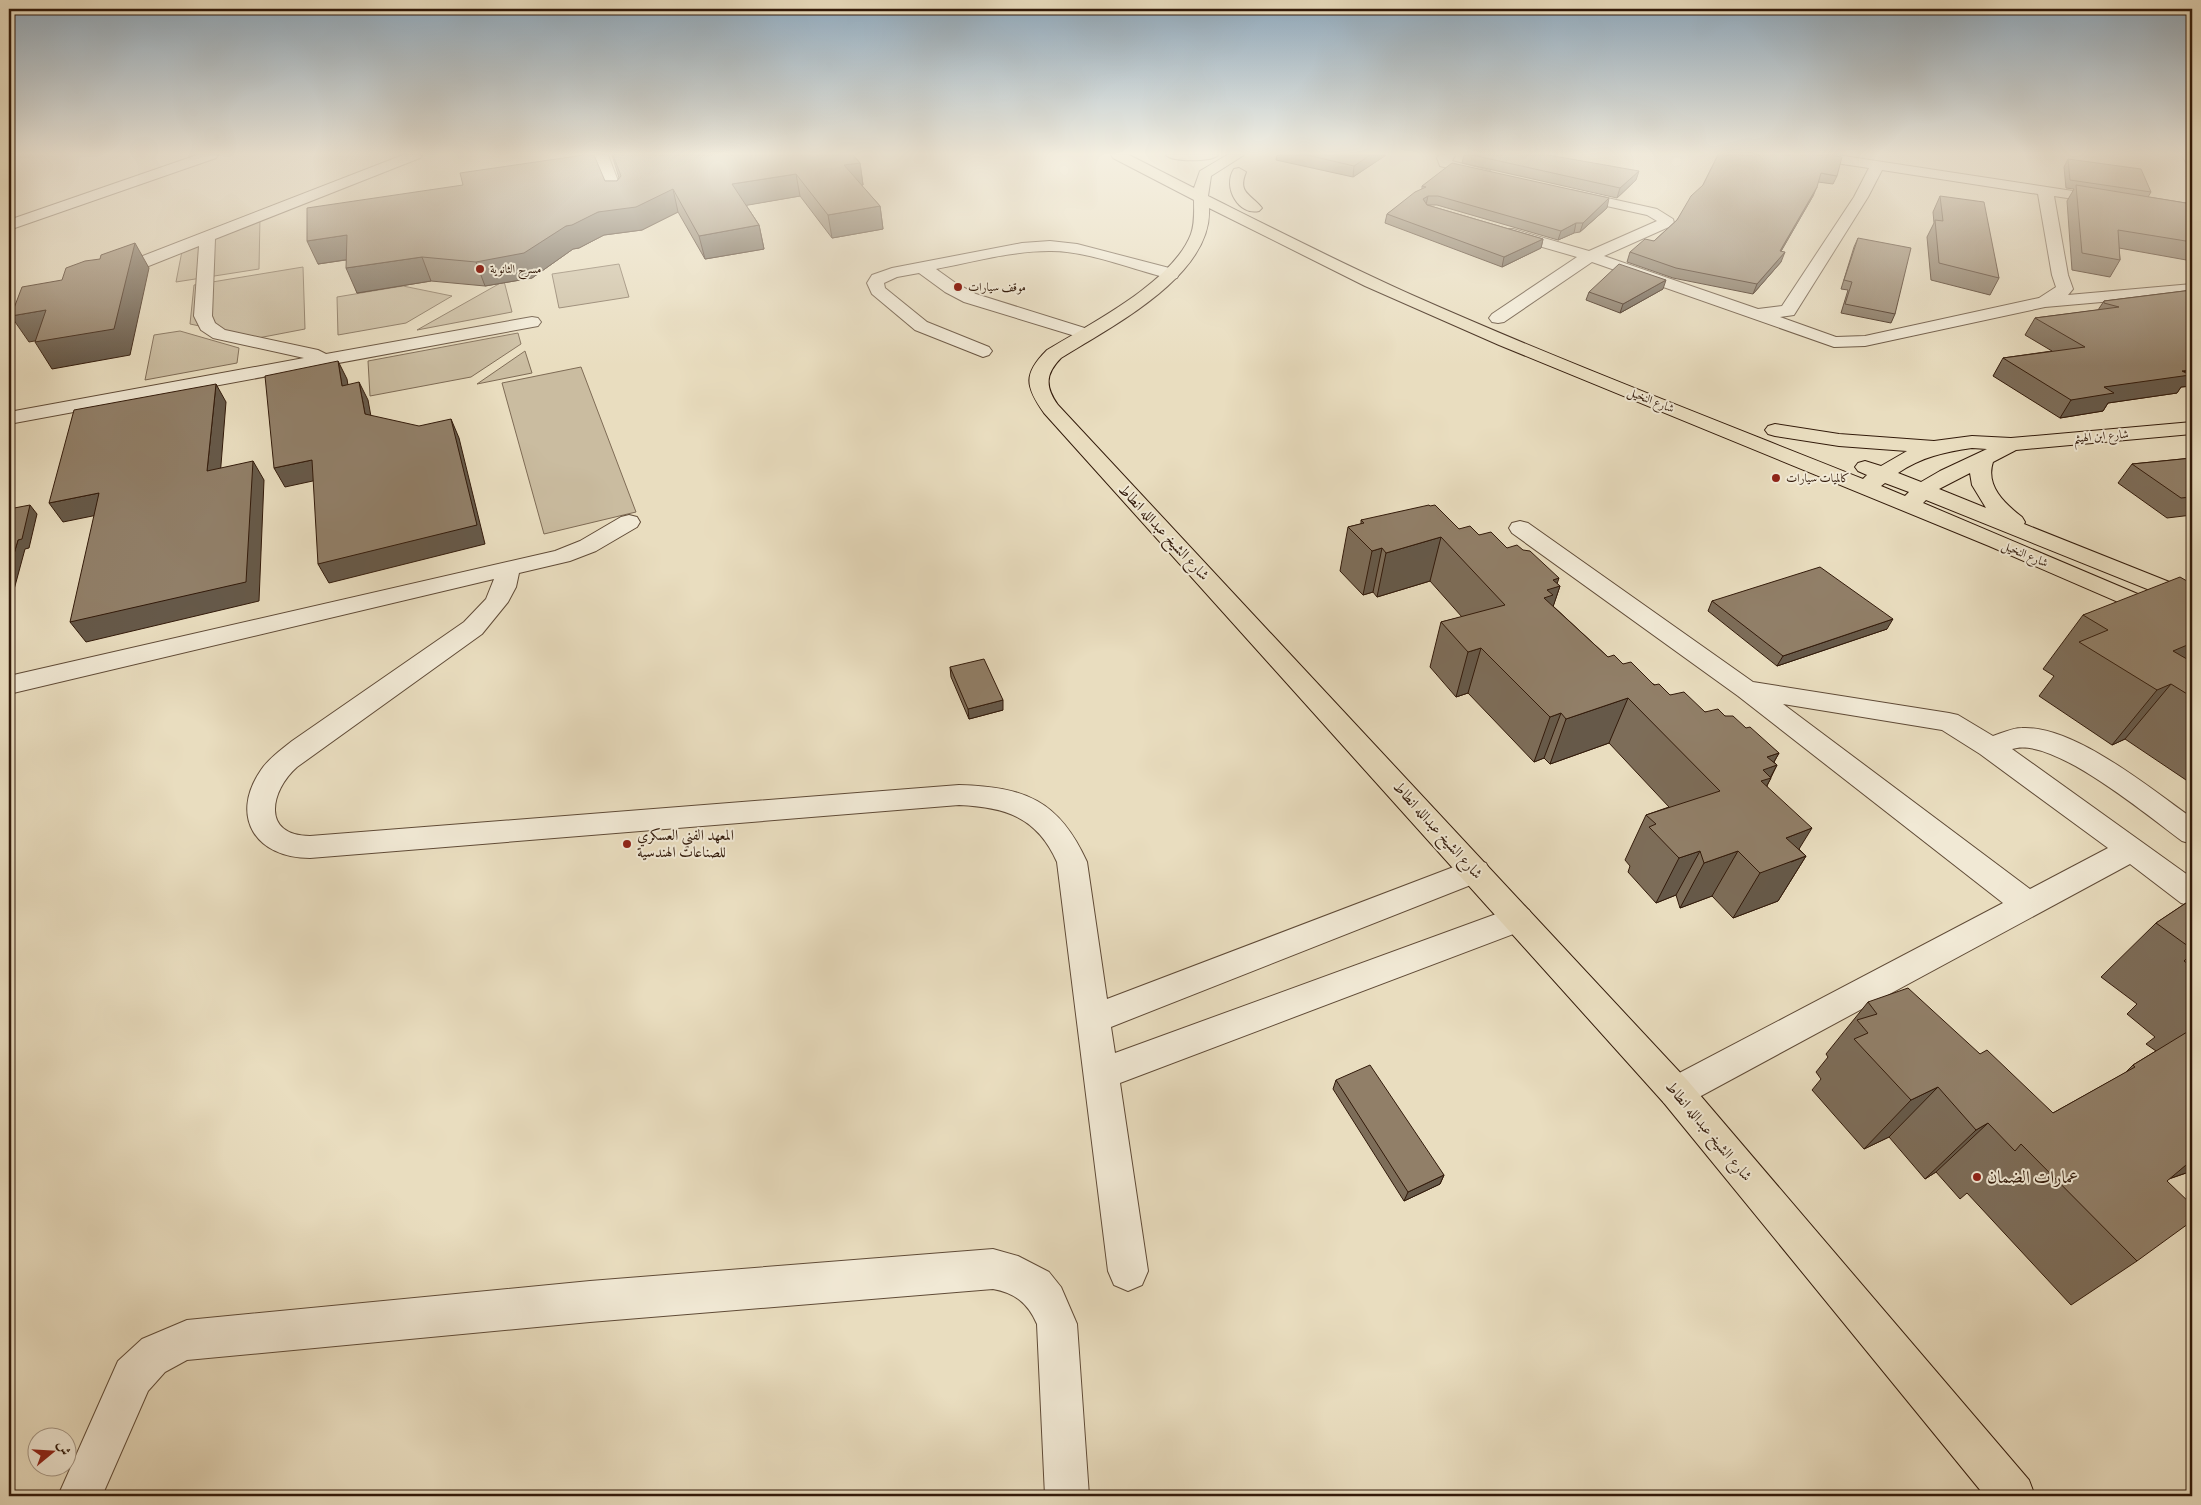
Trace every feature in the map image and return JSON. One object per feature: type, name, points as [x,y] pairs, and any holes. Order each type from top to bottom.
[{"type":"main road","name":"شارع الشيخ عبدالله انطاط","points":[[1202,225],[1194,247],[1171,274],[1149,292],[1045,362],[1037,381],[1044,400],[1676,1092],[2013,1496]]},
{"type":"main road","name":"شارع النخيل","points":[[1262,225],[1320,259],[1408,299],[1866,488],[1916,498],[2030,533],[2192,600]]},
{"type":"main road","name":"شارع النخيل","points":[[1291,225],[1314,236]]},
{"type":"main road","points":[[1481,310],[1517,325]]},
{"type":"main road","name":"شارع النخيل","points":[[1936,446],[1839,440],[1766,427],[1882,474],[1916,498],[2192,626]]},
{"type":"main road","name":"شارع ابن الهيثم","points":[[2011,444],[2192,428]]},
{"type":"main road","points":[[1866,488],[1882,474],[1918,453],[1936,446],[1972,442],[2011,444]]},
{"type":"main road","points":[[1916,498],[1957,469],[2011,444]]},
{"type":"main road","points":[[1984,457],[1979,467],[1980,478],[1985,491],[2005,514],[2030,533]]},
{"type":"street","points":[[95,280],[235,225]]},
{"type":"street","points":[[1498,318],[1590,256],[1661,225]]},
{"type":"street","points":[[1754,315],[1788,311],[1843,225]]},
{"type":"street","points":[[2045,302],[2065,290],[2060,275],[2052,225]]},
{"type":"street","points":[[1487,226],[1590,256],[1834,342],[1850,342],[2045,302],[2192,289]]},
{"type":"street","points":[[207,236],[203,316],[206,326],[219,334],[329,359]]},
{"type":"street","points":[[983,351],[921,326],[875,287],[878,279],[884,275],[922,267],[1022,248],[1050,246],[1077,249],[1171,274]]},
{"type":"street","points":[[922,267],[950,288],[970,298],[1085,334]]},
{"type":"street","points":[[9,418],[329,359],[529,329],[9,434]]},
{"type":"street","points":[[9,685],[562,556],[588,546],[629,522]]},
{"type":"street","points":[[1520,528],[1747,690],[2028,905]]},
{"type":"street","points":[[508,569],[506,583],[500,597],[489,613],[473,628],[302,748],[281,765],[267,783],[260,802],[261,820],[270,834],[287,845],[310,847],[959,795],[999,798],[1034,812],[1059,835],[1067,848],[1072,862],[1128,1271]]},
{"type":"street","points":[[1747,690],[1938,719],[1960,728],[1990,747],[2192,894]]},
{"type":"street","points":[[1990,747],[2023,737],[2055,743],[2089,761],[2192,833]]},
{"type":"street","points":[[1676,1092],[2132,850]]},
{"type":"street","points":[[1093,1019],[1475,871]]},
{"type":"street","points":[[1101,1074],[1518,919]]},
{"type":"street","points":[[80,1496],[133,1376],[142,1364],[164,1347],[187,1340],[400,1318],[758,1286],[993,1270],[1015,1273],[1034,1284],[1049,1302],[1057,1324],[1067,1496]]},
{"type":"shaded area","points":[[238,225],[260,225],[259,269],[176,282],[183,246]]},
{"type":"shaded area","points":[[619,264],[629,297],[559,308],[552,274]]},
{"type":"shaded area","points":[[303,267],[305,329],[258,338],[190,324],[194,285]]},
{"type":"shaded area","points":[[504,281],[512,312],[417,330]]},
{"type":"shaded area","points":[[403,286],[452,296],[406,323],[338,335],[337,297]]},
{"type":"shaded area","points":[[180,331],[239,348],[237,363],[145,380],[154,335]]},
{"type":"shaded area","points":[[518,333],[521,344],[471,377],[370,396],[368,361]]},
{"type":"shaded area","points":[[525,351],[532,373],[477,384]]},
{"type":"shaded area","points":[[581,367],[636,512],[544,534],[502,383]]},
{"type":"building","points":[[307,225],[571,225],[566,226],[524,253],[476,262],[422,257],[346,268],[347,235],[307,241]]},
{"type":"building","points":[[693,225],[758,225],[699,236]]},
{"type":"building","points":[[1418,225],[1496,225],[1543,239],[1504,257]]},
{"type":"building","points":[[1541,225],[1572,225],[1561,231]]},
{"type":"building","points":[[1671,225],[1795,225],[1780,251],[1785,252],[1757,284],[1676,268],[1630,252],[1645,239],[1654,241]]},
{"type":"building","points":[[1935,225],[1989,225],[1999,278],[1939,263]]},
{"type":"building","points":[[2080,225],[2192,225],[2192,242],[2118,230],[2120,260],[2082,253]]},
{"type":"building","points":[[1858,238],[1911,248],[1895,314],[1845,304],[1852,282],[1844,280]]},
{"type":"building","points":[[135,243],[114,329],[35,342],[46,310],[11,316],[22,287],[62,280],[66,268],[85,261],[100,259],[101,255]]},
{"type":"building","points":[[1619,264],[1666,280],[1623,304],[1589,292]]},
{"type":"building","points":[[2192,290],[2192,370],[2182,371],[2190,375],[2104,387],[2114,393],[2071,400],[2003,358],[2085,347],[2035,318],[2119,307],[2104,303],[2104,301]]},
{"type":"building","points":[[338,361],[342,386],[359,382],[365,414],[419,426],[451,419],[477,525],[318,564],[312,460],[274,468],[265,376]]},
{"type":"building","points":[[216,384],[207,471],[253,461],[246,582],[70,622],[99,493],[49,503],[74,410]]},
{"type":"building","points":[[2192,458],[2192,497],[2181,498],[2132,464]]},
{"type":"building","points":[[30,505],[22,539],[18,540],[9,571],[9,509]]},
{"type":"building","points":[[1435,505],[1459,529],[1470,526],[1479,535],[1491,532],[1507,548],[1517,545],[1523,550],[1530,551],[1559,578],[1553,580],[1560,586],[1547,590],[1553,595],[1544,598],[1608,657],[1614,655],[1623,664],[1631,662],[1654,685],[1659,684],[1670,695],[1684,692],[1705,712],[1718,709],[1725,716],[1733,716],[1746,728],[1750,727],[1779,753],[1767,757],[1777,765],[1763,770],[1771,778],[1761,781],[1812,828],[1786,838],[1806,856],[1760,873],[1738,851],[1704,863],[1700,851],[1679,858],[1649,827],[1656,824],[1646,815],[1720,791],[1628,698],[1566,719],[1561,713],[1550,717],[1481,648],[1468,652],[1441,622],[1505,605],[1441,537],[1386,553],[1382,548],[1372,551],[1348,527],[1364,523],[1361,520]]},
{"type":"building","points":[[1820,567],[1893,619],[1783,656],[1712,601]]},
{"type":"building","points":[[2180,577],[2192,584],[2192,643],[2173,651],[2192,662],[2192,697],[2171,684],[2157,690],[2079,642],[2108,630],[2083,615]]},
{"type":"building","points":[[984,659],[1003,700],[968,709],[950,667]]},
{"type":"building","points":[[2192,899],[2192,949],[2156,923]]},
{"type":"building","points":[[2192,953],[2192,967],[2184,961]]},
{"type":"building","points":[[1908,988],[1980,1054],[1987,1050],[2053,1113],[2135,1067],[2133,1065],[2192,1029],[2192,1160],[2167,1181],[2192,1205],[2192,1221],[2137,1261],[2021,1144],[2015,1151],[1988,1123],[1976,1130],[1938,1087],[1911,1100],[1854,1039],[1868,1033],[1857,1020],[1877,1014],[1868,1002]]},
{"type":"building","points":[[1370,1065],[1444,1175],[1408,1192],[1336,1080]]},
{"type":"place","name":"مسرح الثانوية","points":[[480,269]]},
{"type":"place","name":"موقف سيارات","points":[[958,287]]},
{"type":"place","name":"كالميات سيارات","points":[[1776,478]]},
{"type":"place","name":"المعهد الفني العسكري للصناعات الهندسية","points":[[627,844]]},
{"type":"place","name":"عمارات الضمان","points":[[1977,1177]]}]
